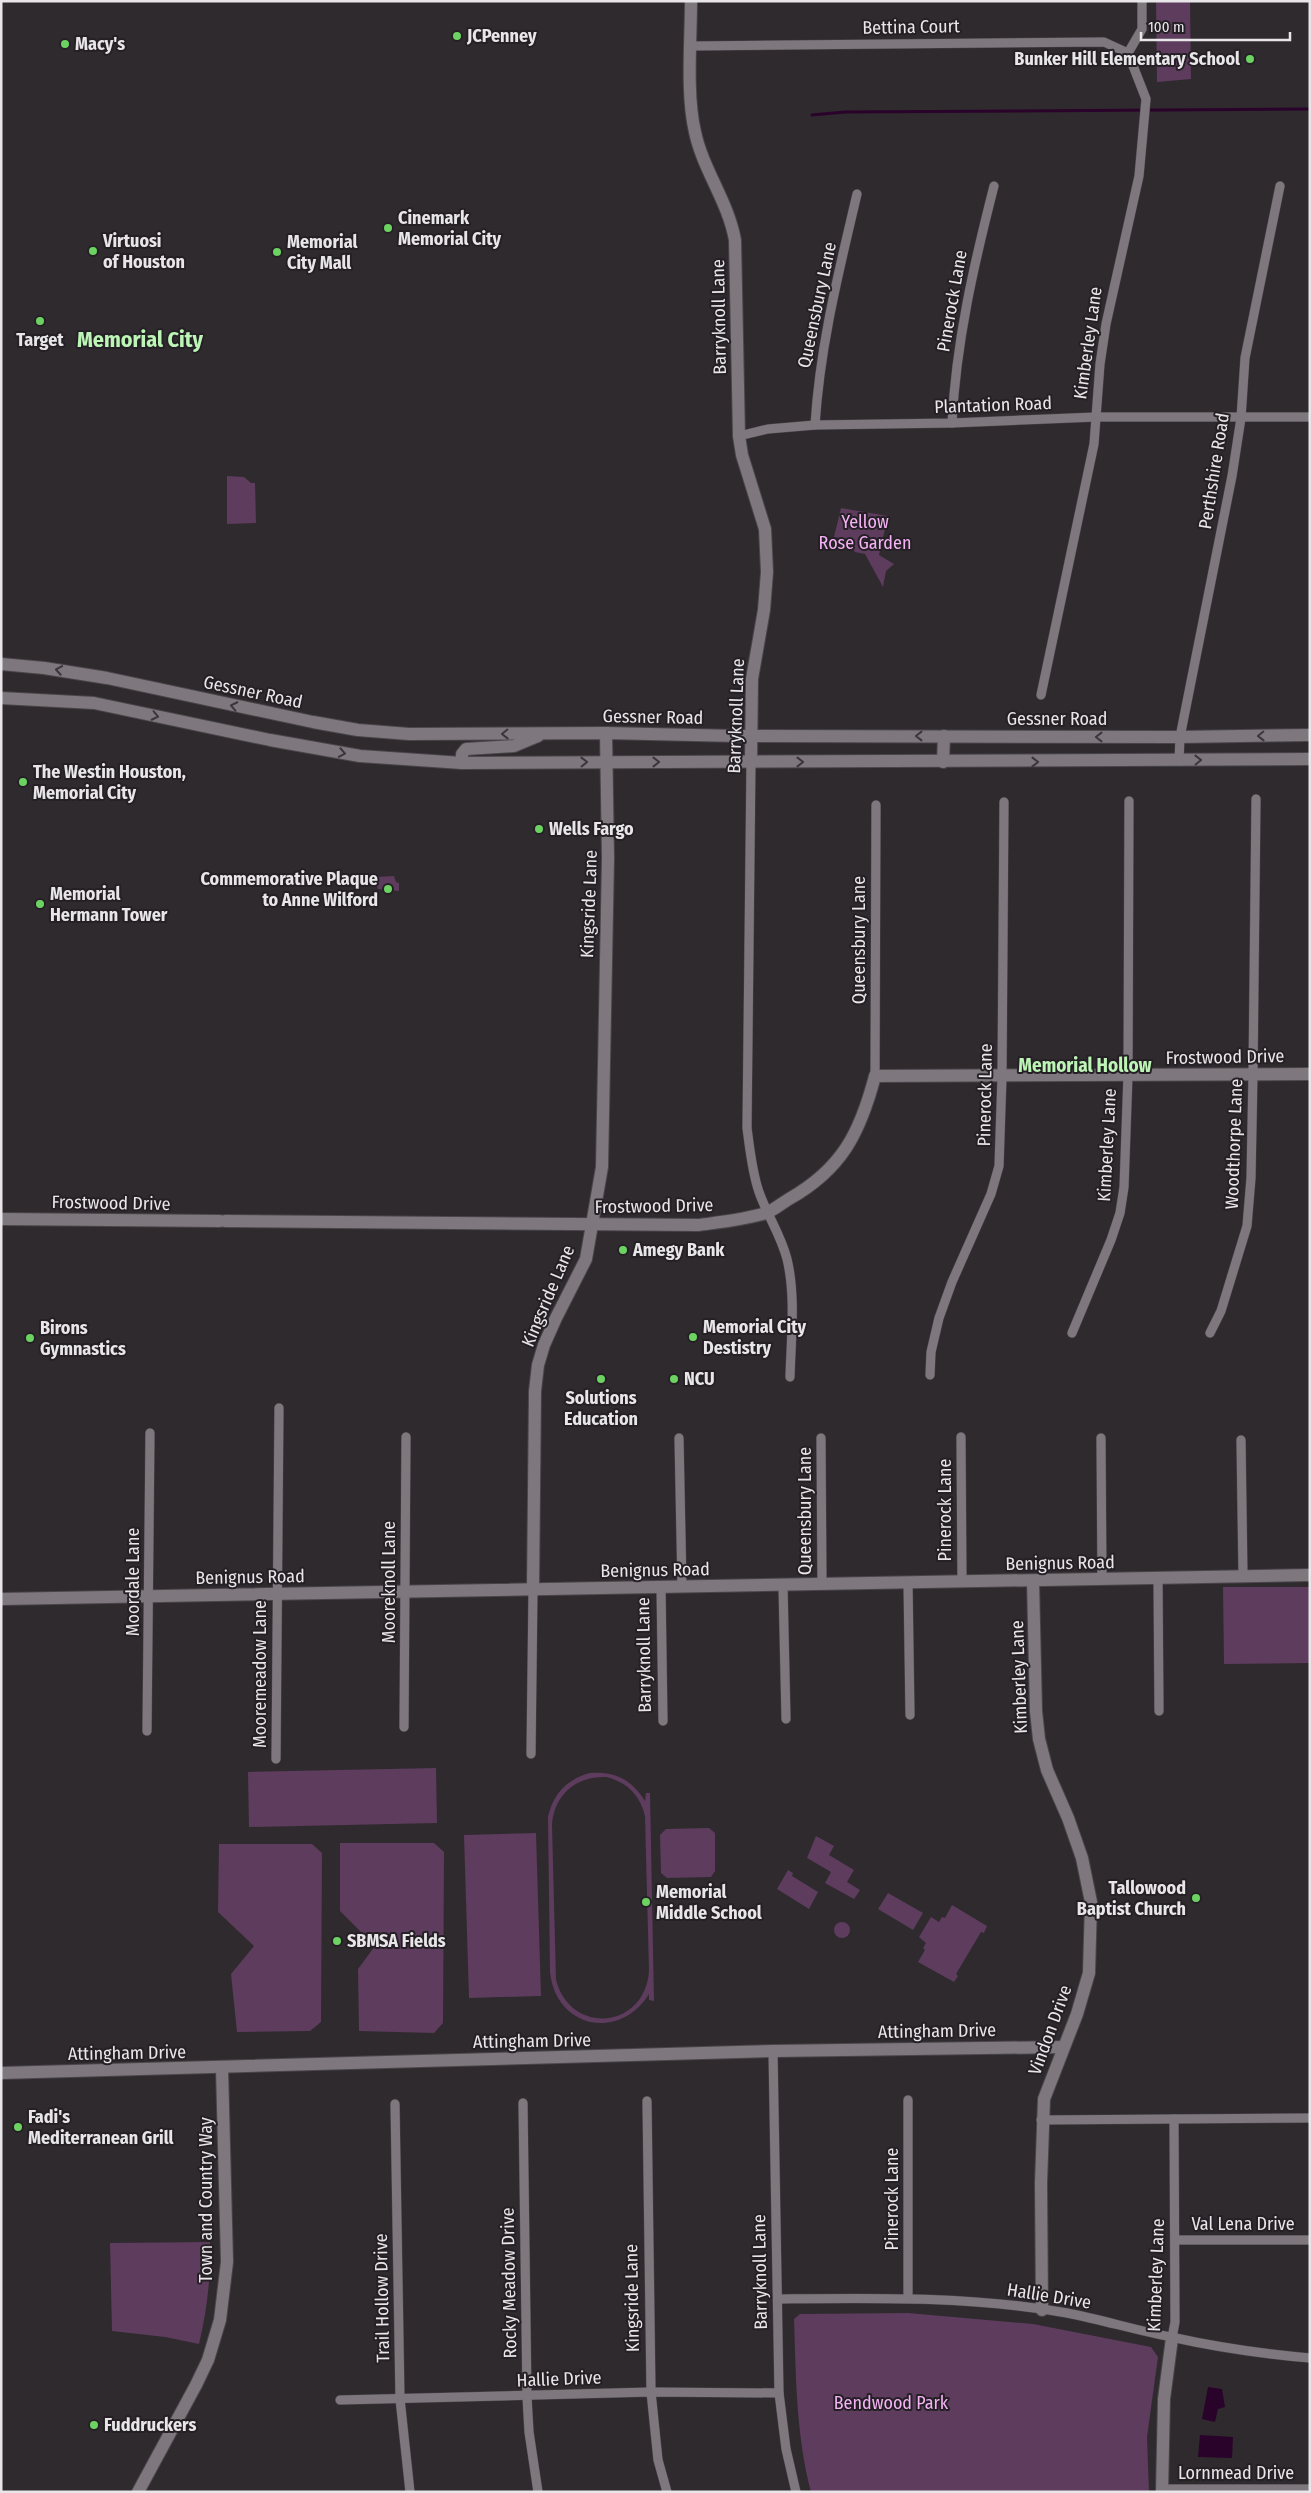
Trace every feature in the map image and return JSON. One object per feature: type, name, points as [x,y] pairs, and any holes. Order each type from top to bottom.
[{"type":"street","name":"Barryknoll Lane","points":[[691,1],[694,131],[703,158],[729,214],[735,240],[739,436],[742,456],[765,529],[767,572],[764,610],[752,679],[747,1128],[753,1170],[759,1193],[780,1235],[788,1262],[791,1296],[790,1377]]},
{"type":"street","points":[[1128,53],[1142,29],[1142,1]]},
{"type":"street","name":"Bettina Court","points":[[692,46],[1104,42],[1128,53]]},
{"type":"street","name":"Kimberley Lane","points":[[1041,695],[1094,444],[1100,364],[1105,332],[1118,264],[1139,176],[1146,120],[1146,98],[1128,53]]},
{"type":"street","name":"Pinerock Lane","points":[[952,423],[957,368],[969,289],[994,186]]},
{"type":"street","name":"Perthshire Road","points":[[1179,760],[1180,737],[1232,476],[1241,418],[1245,358],[1280,186]]},
{"type":"street","name":"Queensbury Lane","points":[[815,425],[818,376],[823,344],[857,194]]},
{"type":"street","name":"Plantation Road","points":[[739,436],[768,429],[815,425],[952,423],[1096,417],[1310,417]]},
{"type":"street","name":"Gessner Road","points":[[1,664],[44,668],[107,678],[272,714],[358,730],[410,734],[606,733],[1180,737],[1310,735]]},
{"type":"street","points":[[1,698],[94,702],[270,740],[360,756],[462,763],[1310,759]]},
{"type":"street","name":"Kingsride Lane","points":[[531,1754],[535,1391],[538,1365],[556,1318],[586,1259],[593,1224],[603,1142],[606,733]]},
{"type":"street","points":[[462,763],[462,754],[466,749],[514,746],[544,734]]},
{"type":"street","points":[[944,736],[944,762]]},
{"type":"street","name":"Woodthorpe Lane","points":[[1210,1333],[1221,1311],[1229,1288],[1247,1226],[1251,1178],[1256,799]]},
{"type":"street","name":"Kimberley Lane","points":[[1072,1332],[1120,1213],[1126,1168],[1129,801]]},
{"type":"street","name":"Pinerock Lane","points":[[930,1375],[931,1352],[939,1318],[952,1282],[991,1194],[998,1166],[1002,1077],[1004,802]]},
{"type":"street","name":"Queensbury Lane","points":[[875,1076],[876,805]]},
{"type":"street","name":"Frostwood Drive","points":[[1,1219],[698,1225],[742,1219],[769,1212],[810,1187],[845,1150],[859,1128],[875,1076],[1002,1077],[1310,1074]]},
{"type":"street","name":"Mooremeadow Lane","points":[[276,1759],[279,1408]]},
{"type":"street","name":"Moordale Lane","points":[[148,1732],[150,1433]]},
{"type":"street","name":"Mooreknoll Lane","points":[[404,1727],[406,1437]]},
{"type":"street","name":"Pinerock Lane","points":[[961,1437],[962,1582]]},
{"type":"street","points":[[679,1438],[682,1587]]},
{"type":"street","name":"Queensbury Lane","points":[[821,1438],[822,1585]]},
{"type":"street","points":[[1101,1438],[1102,1580]]},
{"type":"street","points":[[1241,1440],[1243,1576]]},
{"type":"street","name":"Benignus Road","points":[[1,1599],[1310,1575]]},
{"type":"street","points":[[1158,1578],[1159,1711]]},
{"type":"street","name":"Kimberley Lane","points":[[1033,1581],[1036,1711],[1039,1739],[1047,1770]]},
{"type":"street","points":[[908,1583],[910,1715]]},
{"type":"street","name":"Queensbury Lane","points":[[783,1586],[786,1719]]},
{"type":"street","name":"Barryknoll Lane","points":[[661,1588],[663,1722]]},
{"type":"street","name":"Vindon Drive","points":[[1042,2310],[1041,2120],[1044,2099],[1077,2014],[1088,1973],[1091,1902],[1082,1858],[1068,1818],[1047,1770]]},
{"type":"street","name":"Attingham Drive","points":[[1,2073],[773,2051],[1063,2047]]},
{"type":"street","name":"Barryknoll Lane","points":[[773,2051],[779,2300],[779,2393],[786,2449],[796,2492]]},
{"type":"street","name":"Town and Country Way","points":[[138,2492],[208,2360],[220,2320],[227,2262],[222,2068]]},
{"type":"street","name":"Pinerock Lane","points":[[908,2100],[908,2298]]},
{"type":"street","name":"Kingsride Lane","points":[[646,2101],[651,2392],[658,2460],[667,2492]]},
{"type":"street","name":"Trail Hollow Drive","points":[[395,2104],[400,2400],[410,2492]]},
{"type":"street","name":"Rocky Meadow Drive","points":[[523,2104],[527,2397],[529,2432],[538,2492]]},
{"type":"street","points":[[1041,2120],[1310,2118]]},
{"type":"street","name":"Kimberley Lane","points":[[1162,2491],[1164,2399],[1175,2322],[1174,2119]]},
{"type":"street","name":"Val Lena Drive","points":[[1176,2240],[1310,2240]]},
{"type":"street","name":"Hallie Drive","points":[[779,2300],[908,2298],[989,2303],[1042,2310],[1172,2338],[1274,2355],[1310,2358]]},
{"type":"street","name":"Hallie Drive","points":[[340,2400],[527,2397],[651,2392],[779,2393]]},
{"type":"street","name":"Lornmead Drive","points":[[1162,2491],[1310,2489]]},
{"type":"green space","points":[[1156,1],[1190,1],[1191,79],[1157,82]]},
{"type":"green space","points":[[227,476],[244,477],[251,483],[255,483],[256,523],[227,524]]},
{"type":"green space","name":"Yellow Rose Garden","points":[[841,508],[888,516],[879,555],[894,564],[886,571],[883,587],[865,554],[855,552],[847,539],[834,537]]},
{"type":"green space","points":[[394,876],[396,882],[399,883],[399,891],[378,889],[377,877]]},
{"type":"green space","points":[[1223,1587],[1310,1587],[1310,1663],[1224,1664]]},
{"type":"green space","points":[[436,1768],[437,1823],[249,1827],[248,1772]]},
{"type":"green space","points":[[590,1773],[615,1775],[634,1787],[645,1801],[646,1793],[650,1793],[654,2001],[649,2000],[649,1994],[637,2009],[622,2018],[607,2023],[591,2022],[576,2016],[564,2006],[555,1991],[550,1972],[548,1817],[557,1795],[568,1783]],"holes":[[[606,1777],[614,1779],[632,1790],[640,1802],[645,1816],[649,1971],[644,1990],[635,2005],[622,2014],[607,2018],[591,2017],[576,2010],[564,1998],[556,1980],[552,1825],[557,1805],[568,1789],[585,1780]]]},
{"type":"green space","points":[[709,1828],[715,1833],[715,1871],[711,1877],[667,1878],[661,1873],[660,1835],[666,1829]]},
{"type":"green space","points":[[536,1833],[541,1996],[469,1998],[464,1835]]},
{"type":"green space","points":[[816,1836],[834,1846],[829,1855],[854,1870],[847,1882],[860,1890],[854,1899],[825,1883],[831,1872],[807,1858]]},
{"type":"green space","points":[[340,1843],[434,1843],[444,1852],[443,2023],[434,2033],[359,2031],[358,1969],[375,1946],[340,1911]]},
{"type":"green space","points":[[219,1844],[312,1844],[322,1853],[321,2022],[310,2031],[237,2032],[231,1974],[254,1946],[218,1912]]},
{"type":"green space","points":[[788,1870],[793,1873],[792,1876],[818,1892],[809,1909],[777,1889]]},
{"type":"green space","points":[[888,1893],[923,1913],[913,1930],[878,1909]]},
{"type":"green space","points":[[952,1905],[987,1926],[984,1933],[981,1932],[956,1974],[958,1976],[954,1982],[918,1962],[925,1950],[923,1948],[926,1943],[919,1937],[931,1917],[939,1922],[942,1917],[945,1918]]},
{"type":"green space","points":[[842,1922],[848,1924],[850,1930],[848,1936],[842,1938],[836,1936],[834,1930],[836,1924]]},
{"type":"green space","points":[[210,2242],[208,2294],[199,2344],[165,2337],[112,2331],[110,2243]]},
{"type":"green space","name":"Bendwood Park","points":[[908,2313],[1033,2324],[1151,2347],[1158,2357],[1147,2437],[1149,2492],[811,2492],[802,2449],[796,2384],[794,2319],[800,2314]]},
{"type":"shaded area","points":[[1208,2387],[1222,2389],[1225,2407],[1218,2409],[1215,2422],[1202,2419]]},
{"type":"shaded area","points":[[1200,2435],[1233,2437],[1232,2458],[1198,2457]]},
{"type":"waterway","points":[[812,115],[845,112],[1310,109]]},
{"type":"place","name":"JCPenney","points":[[457,36]]},
{"type":"place","name":"Macy's","points":[[65,44]]},
{"type":"place","name":"Bunker Hill Elementary School","points":[[1250,59]]},
{"type":"place","name":"Cinemark Memorial City","points":[[388,228]]},
{"type":"place","name":"Virtuosi of Houston","points":[[93,251]]},
{"type":"place","name":"Memorial City Mall","points":[[277,252]]},
{"type":"place","name":"Target","points":[[40,321]]},
{"type":"place","name":"The Westin Houston, Memorial City","points":[[23,782]]},
{"type":"place","name":"Wells Fargo","points":[[539,829]]},
{"type":"place","name":"Commemorative Plaque to Anne Wilford","points":[[388,889]]},
{"type":"place","name":"Memorial Hermann Tower","points":[[40,904]]},
{"type":"place","name":"Amegy Bank","points":[[623,1250]]},
{"type":"place","name":"Memorial City Destistry","points":[[693,1337]]},
{"type":"place","name":"Birons Gymnastics","points":[[30,1338]]},
{"type":"place","name":"Solutions Education","points":[[601,1379]]},
{"type":"place","name":"NCU","points":[[674,1379]]},
{"type":"place","name":"Tallowood Baptist Church","points":[[1196,1898]]},
{"type":"place","name":"Memorial Middle School","points":[[646,1902]]},
{"type":"place","name":"SBMSA Fields","points":[[337,1941]]},
{"type":"place","name":"Fadi's Mediterranean Grill","points":[[18,2127]]},
{"type":"place","name":"Fuddruckers","points":[[94,2425]]},
{"type":"district","name":"Memorial City","points":[[140,339]]},
{"type":"district","name":"Memorial Hollow","points":[[1085,1065]]}]
